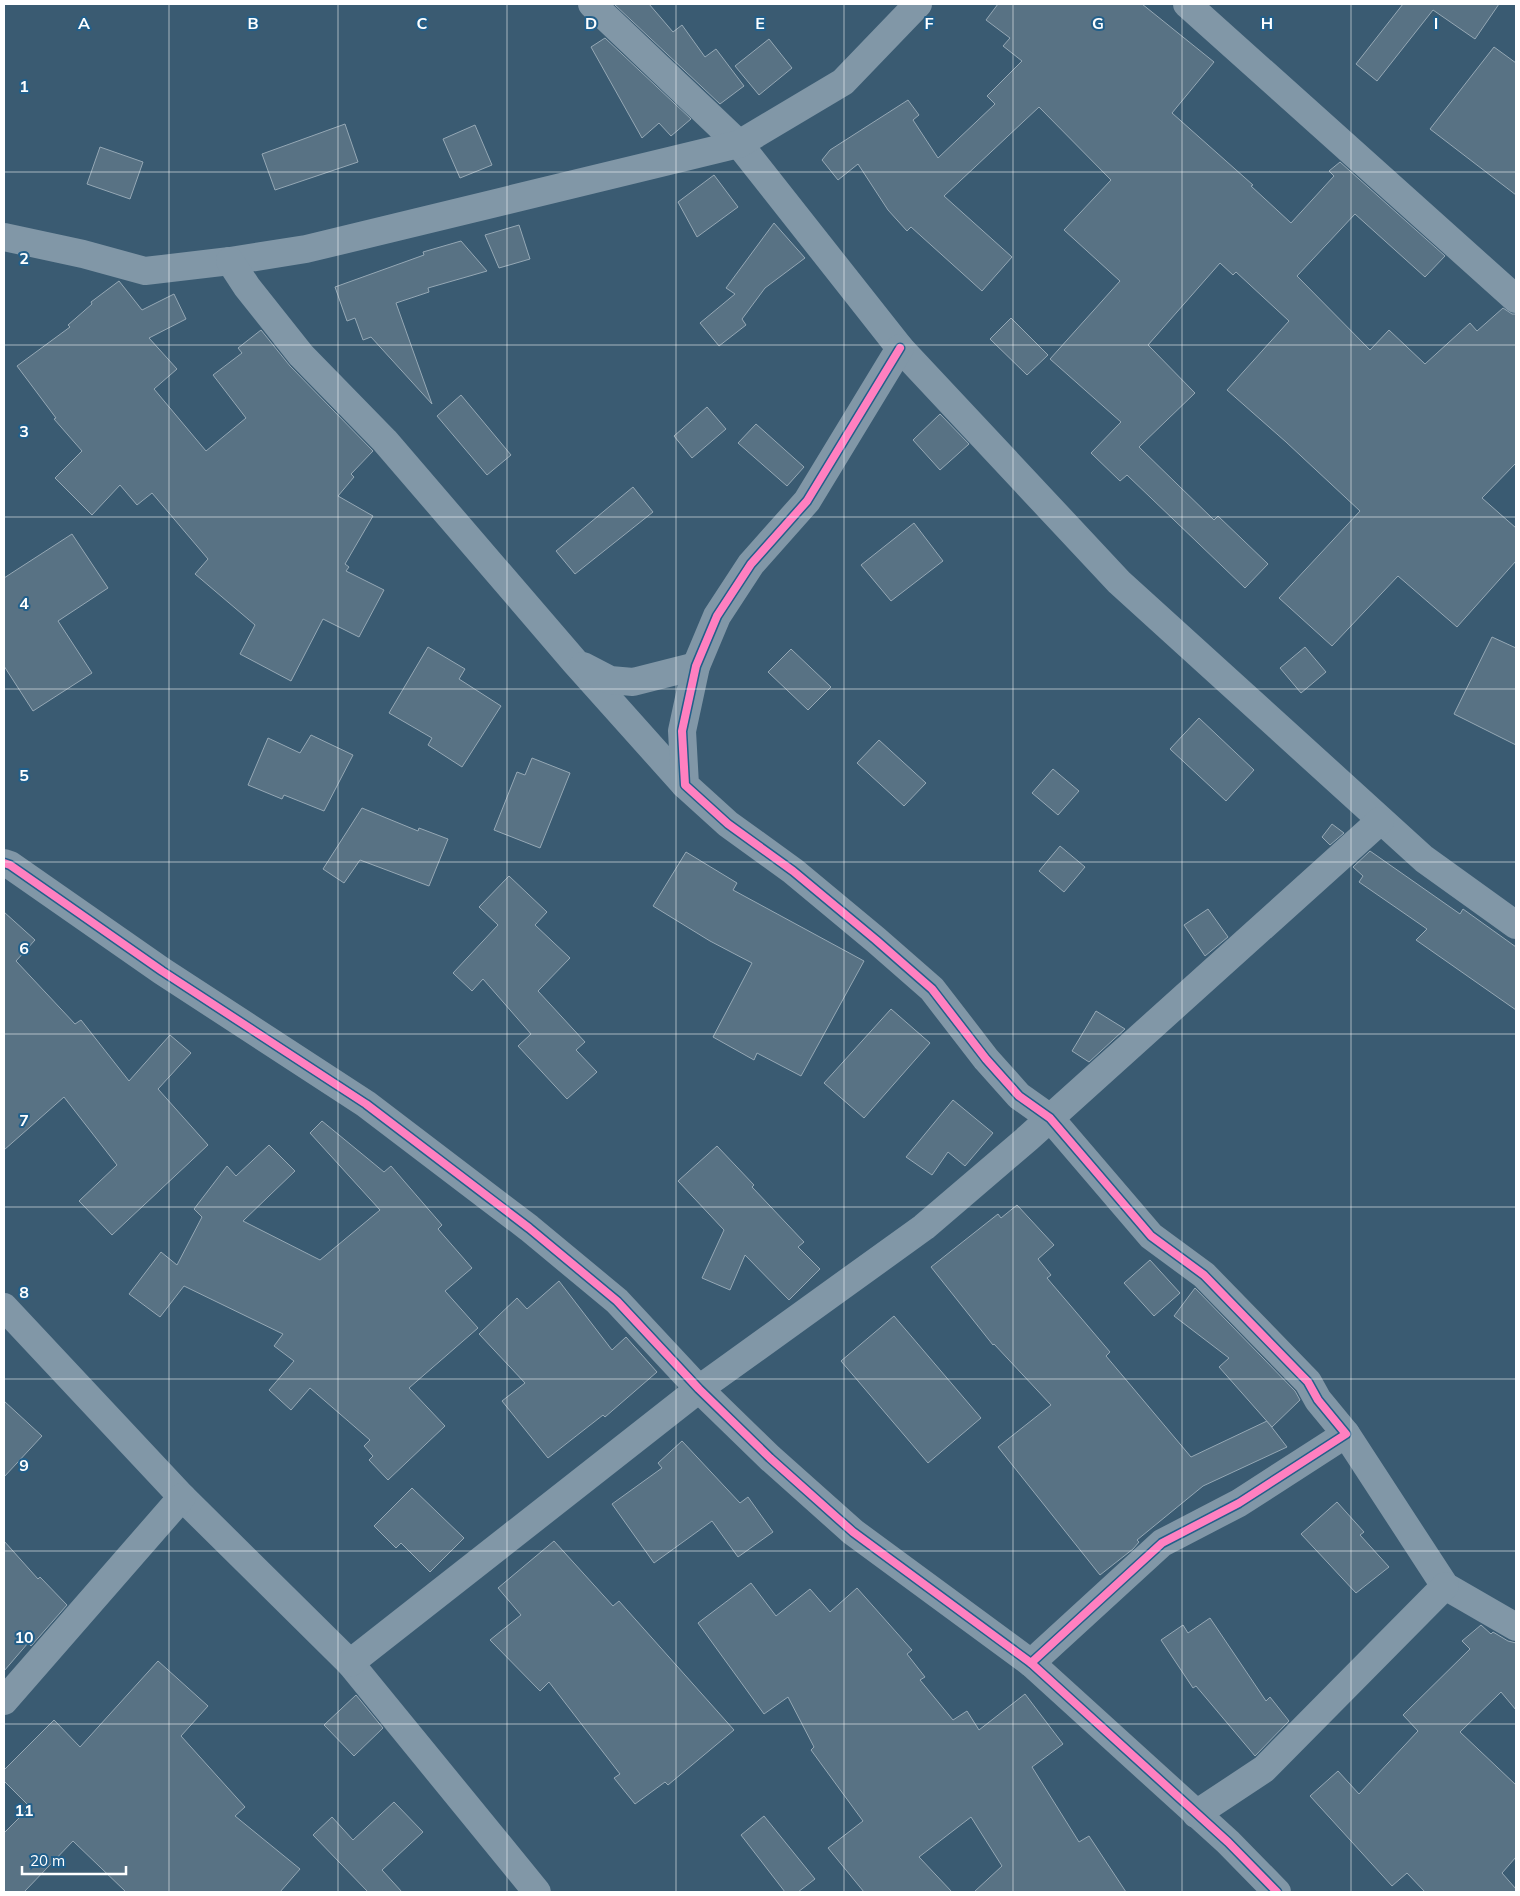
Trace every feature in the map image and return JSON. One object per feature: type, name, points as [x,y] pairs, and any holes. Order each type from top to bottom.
[{"type":"street","points":[[592,4],[739,144],[900,348],[1119,582],[1380,821],[1424,859],[1516,925]]},
{"type":"street","points":[[4,237],[83,254],[145,271],[230,261],[306,249],[739,144],[843,82],[918,4]]},
{"type":"street","points":[[1186,4],[1516,299]]},
{"type":"street","points":[[230,261],[247,287],[301,355],[385,441],[575,662],[685,785],[728,824],[793,871],[932,989],[986,1059],[1019,1096],[1050,1118],[1151,1236],[1204,1275],[1308,1382],[1318,1400],[1346,1434],[1446,1586],[1516,1627]]},
{"type":"street","points":[[685,785],[682,731],[696,666],[717,616],[751,564],[807,501],[900,348]]},
{"type":"street","points":[[575,662],[610,680],[633,682],[696,666]]},
{"type":"street","points":[[350,1663],[699,1389],[924,1227],[960,1195],[984,1177],[1222,966],[1380,821]]},
{"type":"street","points":[[4,863],[10,865],[162,971],[366,1104],[529,1228],[617,1301],[699,1389],[770,1458],[853,1532],[1031,1663],[1278,1892]]},
{"type":"street","points":[[4,1307],[182,1497],[350,1663],[537,1892]]},
{"type":"street","points":[[1031,1663],[1162,1543],[1239,1503],[1346,1434]]},
{"type":"street","points":[[4,1700],[182,1497]]},
{"type":"street","points":[[1196,1814],[1264,1769],[1446,1586]]},
{"type":"building","points":[[614,4],[649,4],[673,32],[682,25],[705,57],[716,49],[744,86],[720,104]]},
{"type":"building","points":[[998,4],[1142,4],[1214,62],[1172,113],[1253,185],[1251,186],[1291,223],[1334,176],[1329,171],[1340,162],[1445,256],[1425,277],[1355,214],[1297,276],[1370,350],[1389,330],[1425,364],[1470,323],[1477,331],[1503,308],[1512,314],[1516,314],[1516,463],[1482,498],[1516,528],[1516,561],[1457,627],[1398,576],[1332,646],[1279,598],[1360,511],[1227,390],[1289,321],[1236,272],[1233,275],[1220,263],[1148,345],[1195,393],[1139,447],[1214,520],[1218,516],[1268,564],[1245,588],[1127,475],[1120,481],[1091,453],[1121,422],[1050,359],[1120,281],[1064,230],[1111,180],[1039,107],[944,196],[1012,257],[982,291],[911,227],[907,231],[888,210],[858,164],[838,180],[822,160],[830,150],[908,100],[919,115],[913,120],[938,158],[995,104],[987,96],[1022,61],[1003,46],[1010,38],[986,20]]},
{"type":"building","points":[[1403,4],[1499,4],[1475,39],[1433,10],[1377,81],[1356,64]]},
{"type":"building","points":[[605,38],[691,119],[671,136],[659,123],[642,138],[591,47]]},
{"type":"building","points":[[769,39],[792,68],[759,95],[735,66]]},
{"type":"building","points":[[1494,47],[1516,63],[1516,195],[1430,129]]},
{"type":"building","points":[[345,124],[358,162],[275,190],[262,154]]},
{"type":"building","points":[[475,125],[492,165],[460,178],[443,139]]},
{"type":"building","points":[[100,147],[143,162],[130,199],[87,184]]},
{"type":"building","points":[[714,175],[738,207],[697,237],[678,202]]},
{"type":"building","points":[[774,223],[805,258],[765,288],[742,319],[746,325],[719,346],[700,323],[735,294],[726,288]]},
{"type":"building","points":[[519,225],[530,259],[499,268],[485,235]]},
{"type":"building","points":[[461,241],[487,271],[428,288],[429,292],[396,303],[432,404],[371,337],[363,340],[355,318],[347,321],[335,287],[424,255],[423,252]]},
{"type":"building","points":[[119,281],[142,310],[174,294],[186,319],[149,338],[177,369],[154,389],[206,451],[246,418],[213,375],[242,353],[238,348],[261,330],[290,366],[373,451],[351,474],[354,477],[338,496],[373,516],[345,564],[349,567],[346,571],[384,590],[359,637],[323,619],[291,681],[240,654],[255,625],[195,574],[208,559],[152,493],[137,505],[120,485],[92,515],[55,478],[82,451],[54,419],[56,418],[17,366],[70,327],[68,325],[92,304],[91,302]]},
{"type":"building","points":[[1011,318],[1048,355],[1027,375],[990,339]]},
{"type":"building","points":[[461,395],[511,455],[487,475],[437,416]]},
{"type":"building","points":[[707,407],[726,429],[692,458],[674,436]]},
{"type":"building","points":[[940,414],[969,444],[940,470],[913,440]]},
{"type":"building","points":[[756,424],[804,467],[787,486],[738,443]]},
{"type":"building","points":[[633,487],[653,512],[575,574],[556,551]]},
{"type":"building","points":[[914,523],[943,561],[891,601],[861,565]]},
{"type":"building","points":[[72,534],[108,588],[58,621],[92,673],[33,711],[4,666],[4,578]]},
{"type":"building","points":[[1492,637],[1516,648],[1516,745],[1454,714]]},
{"type":"building","points":[[428,647],[465,669],[459,679],[501,706],[462,767],[428,745],[432,738],[389,713]]},
{"type":"building","points":[[1305,647],[1326,672],[1301,693],[1280,668]]},
{"type":"building","points":[[791,649],[831,687],[808,710],[768,672]]},
{"type":"building","points":[[1199,718],[1254,770],[1226,801],[1170,749]]},
{"type":"building","points":[[311,735],[353,755],[324,811],[284,795],[282,799],[248,785],[268,738],[300,753]]},
{"type":"building","points":[[879,740],[926,783],[904,806],[857,763]]},
{"type":"building","points":[[532,758],[570,773],[540,848],[494,830],[517,772],[525,775]]},
{"type":"building","points":[[1053,769],[1079,791],[1058,815],[1032,793]]},
{"type":"building","points":[[362,808],[418,831],[419,828],[448,839],[429,886],[360,860],[344,883],[323,869]]},
{"type":"building","points":[[1332,824],[1344,833],[1330,845],[1322,837]]},
{"type":"building","points":[[1060,846],[1085,867],[1064,892],[1039,871]]},
{"type":"building","points":[[1370,851],[1460,914],[1463,909],[1516,947],[1516,1010],[1416,940],[1427,929],[1359,882],[1363,876],[1353,867]]},
{"type":"building","points":[[686,852],[737,883],[733,890],[864,961],[801,1076],[757,1053],[754,1060],[713,1037],[752,963],[710,941],[653,906]]},
{"type":"building","points":[[509,876],[547,912],[535,925],[570,958],[538,991],[585,1042],[576,1050],[597,1072],[567,1099],[518,1046],[531,1034],[483,979],[472,991],[453,973],[498,925],[479,907]]},
{"type":"building","points":[[1208,909],[1228,937],[1205,956],[1184,925]]},
{"type":"building","points":[[4,912],[35,940],[16,961],[75,1024],[81,1020],[129,1081],[170,1035],[191,1053],[158,1089],[208,1145],[112,1235],[79,1201],[117,1165],[64,1097],[4,1150]]},
{"type":"building","points":[[891,1009],[930,1043],[864,1118],[824,1083]]},
{"type":"building","points":[[1096,1011],[1125,1029],[1089,1062],[1072,1051]]},
{"type":"building","points":[[953,1100],[993,1133],[965,1166],[948,1152],[932,1175],[906,1157]]},
{"type":"building","points":[[322,1121],[384,1172],[391,1166],[442,1225],[438,1229],[472,1268],[445,1291],[478,1328],[409,1388],[445,1426],[388,1480],[369,1460],[373,1456],[364,1446],[370,1440],[310,1388],[291,1410],[269,1390],[294,1361],[274,1346],[283,1334],[184,1286],[160,1317],[129,1294],[161,1252],[177,1265],[202,1217],[194,1209],[227,1166],[236,1176],[269,1145],[295,1171],[243,1221],[320,1260],[380,1210],[310,1133]]},
{"type":"building","points":[[717,1146],[754,1185],[752,1187],[804,1242],[798,1247],[820,1269],[789,1300],[745,1255],[730,1290],[702,1278],[724,1230],[678,1181]]},
{"type":"building","points":[[1017,1205],[1054,1245],[1038,1259],[1051,1275],[1047,1278],[1110,1352],[1106,1356],[1191,1457],[1267,1421],[1287,1447],[1203,1486],[1137,1540],[1139,1542],[1133,1549],[1100,1575],[998,1447],[1051,1405],[993,1345],[931,1267],[998,1214],[1001,1218]]},
{"type":"building","points":[[1150,1260],[1180,1293],[1154,1316],[1124,1283]]},
{"type":"building","points":[[559,1281],[612,1350],[626,1337],[657,1372],[605,1417],[603,1415],[548,1458],[502,1401],[525,1383],[479,1334],[517,1298],[527,1309]]},
{"type":"building","points":[[1195,1288],[1295,1391],[1300,1400],[1272,1427],[1219,1367],[1229,1358],[1174,1316]]},
{"type":"building","points":[[894,1316],[981,1418],[928,1463],[841,1361]]},
{"type":"building","points":[[4,1401],[42,1436],[4,1477]]},
{"type":"building","points":[[682,1441],[740,1503],[748,1497],[773,1532],[738,1557],[712,1521],[654,1563],[612,1504],[662,1468],[658,1463]]},
{"type":"building","points":[[412,1488],[464,1538],[430,1572],[401,1543],[396,1548],[374,1526]]},
{"type":"building","points":[[1337,1502],[1364,1532],[1360,1535],[1389,1567],[1356,1593],[1301,1534]]},
{"type":"building","points":[[4,1541],[38,1579],[40,1577],[67,1605],[31,1646],[28,1643],[4,1671]]},
{"type":"building","points":[[554,1541],[613,1606],[619,1601],[734,1730],[668,1785],[665,1782],[635,1804],[614,1778],[620,1774],[549,1682],[540,1691],[490,1640],[521,1615],[498,1588]]},
{"type":"building","points":[[751,1583],[776,1616],[810,1589],[830,1612],[857,1588],[912,1650],[907,1654],[925,1677],[920,1680],[953,1720],[967,1711],[979,1730],[1025,1694],[1063,1744],[1032,1767],[1079,1842],[1089,1836],[1126,1892],[974,1892],[1002,1866],[971,1817],[919,1857],[952,1892],[864,1892],[828,1848],[863,1821],[811,1750],[814,1747],[788,1697],[764,1714],[698,1623]]},
{"type":"building","points":[[1210,1618],[1266,1701],[1270,1697],[1289,1721],[1255,1756],[1196,1686],[1193,1688],[1161,1640],[1183,1625],[1188,1633]]},
{"type":"building","points":[[1481,1625],[1491,1634],[1493,1632],[1508,1641],[1516,1643],[1516,1710],[1501,1692],[1460,1732],[1516,1785],[1516,1857],[1502,1873],[1516,1889],[1516,1892],[1425,1892],[1407,1873],[1392,1886],[1310,1796],[1338,1771],[1359,1794],[1418,1731],[1403,1715],[1470,1649],[1462,1641]]},
{"type":"building","points":[[158,1661],[208,1706],[181,1736],[245,1807],[235,1816],[300,1869],[280,1892],[126,1892],[73,1841],[24,1892],[4,1892],[4,1833],[30,1807],[4,1781],[4,1770],[54,1720],[80,1747]]},
{"type":"building","points":[[356,1695],[383,1728],[354,1756],[324,1725]]},
{"type":"building","points":[[394,1802],[423,1832],[382,1870],[402,1892],[368,1892],[313,1835],[332,1817],[353,1840]]},
{"type":"building","points":[[764,1816],[815,1879],[798,1892],[785,1892],[741,1835]]},
{"type":"cycle path","points":[[900,348],[807,501],[751,564],[717,616],[696,666],[682,731],[685,785],[728,824],[793,871],[932,989],[986,1059],[1019,1096],[1050,1118],[1151,1236],[1204,1275],[1308,1382],[1318,1400],[1346,1434],[1239,1503],[1162,1543],[1031,1663]]},
{"type":"cycle path","points":[[4,863],[10,865],[162,971],[366,1104],[529,1228],[617,1301],[699,1389],[770,1458],[853,1532],[1031,1663],[1228,1842],[1277,1892]]}]
